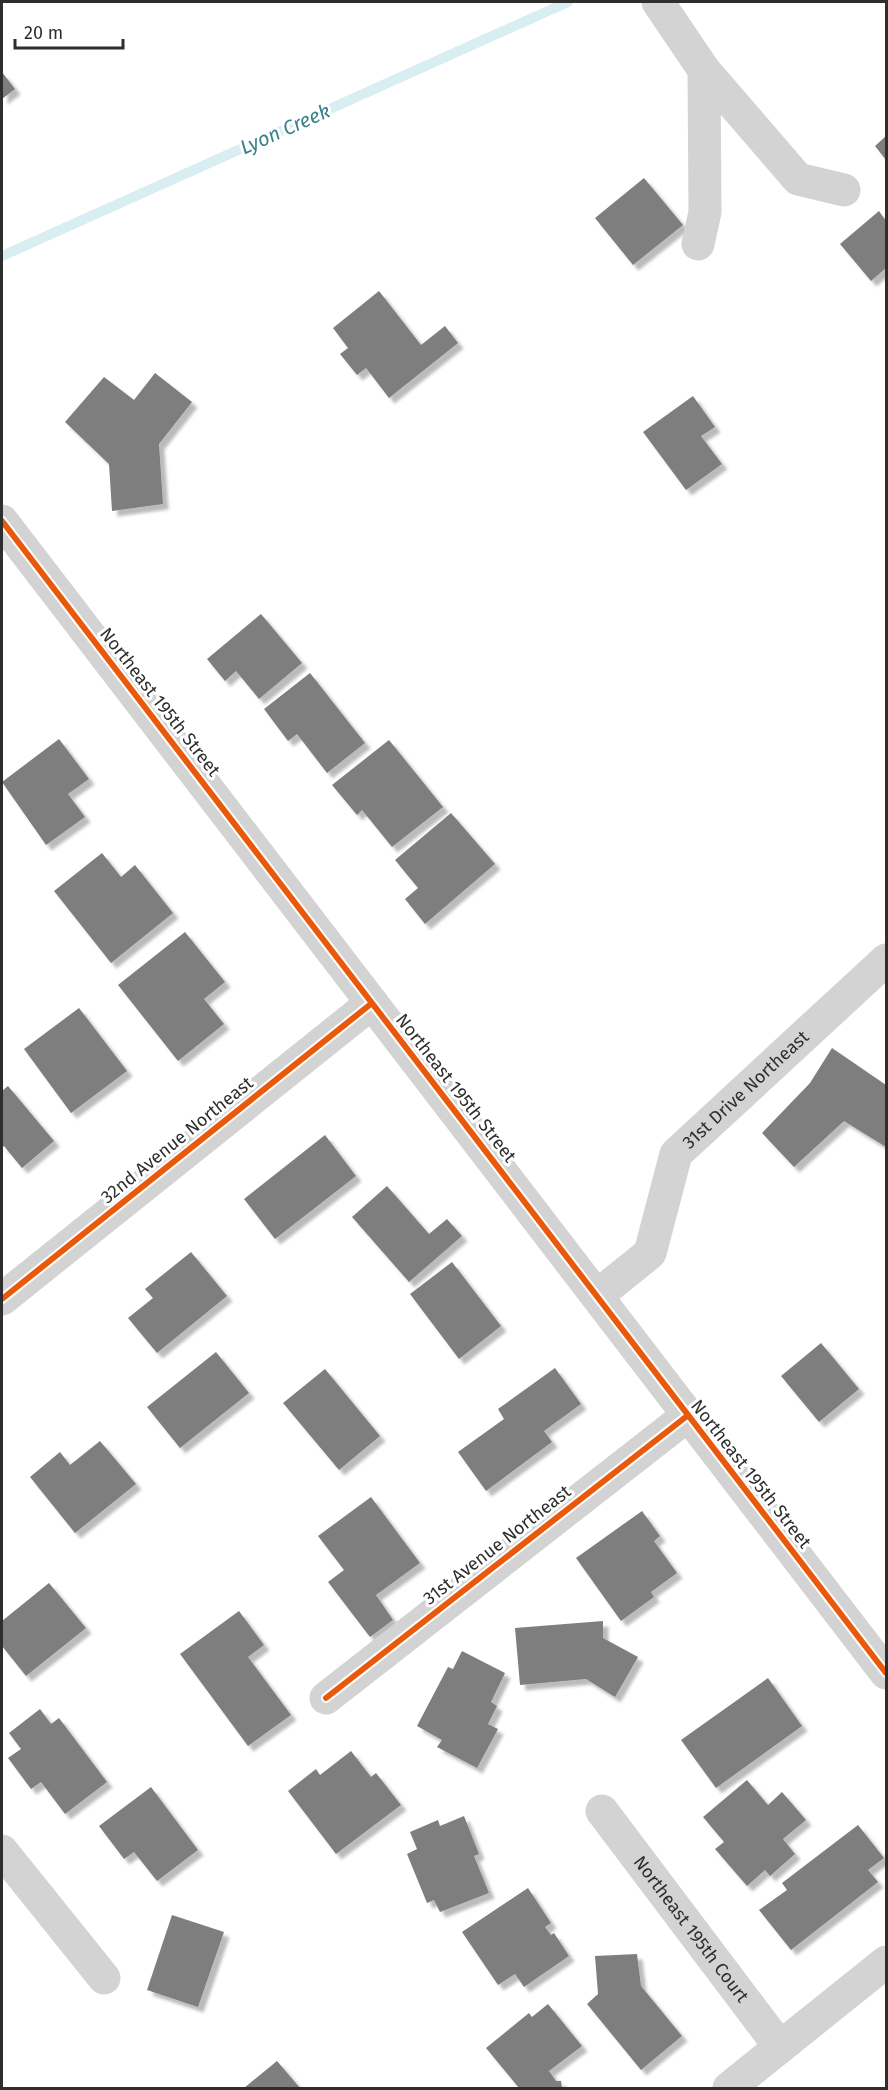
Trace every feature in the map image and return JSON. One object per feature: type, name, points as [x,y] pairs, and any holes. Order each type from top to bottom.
[{"type":"street","points":[[658,2],[704,70],[798,179],[844,190]]},
{"type":"street","points":[[698,244],[705,212],[704,70]]},
{"type":"street","name":"Northeast 195th Street","points":[[2,521],[598,1295],[687,1416],[886,1674]]},
{"type":"street","name":"31st Drive Northeast","points":[[598,1295],[650,1253],[676,1154],[886,960]]},
{"type":"street","name":"32nd Avenue Northeast","points":[[2,1299],[372,1004]]},
{"type":"street","name":"31st Avenue Northeast","points":[[326,1698],[687,1416]]},
{"type":"street","name":"Northeast 195th Court","points":[[602,1811],[780,2047]]},
{"type":"street","points":[[2,1851],[104,1978]]},
{"type":"street","points":[[729,2088],[886,1962]]},
{"type":"building","points":[[2,72],[15,89],[2,99]]},
{"type":"building","points":[[886,136],[886,160],[875,146]]},
{"type":"building","points":[[644,178],[683,225],[633,265],[595,218]]},
{"type":"building","points":[[879,211],[886,221],[886,268],[871,281],[840,244]]},
{"type":"building","points":[[379,291],[421,345],[445,326],[458,343],[389,398],[366,368],[357,375],[340,354],[348,348],[333,328]]},
{"type":"building","points":[[155,373],[192,402],[159,444],[163,504],[112,511],[109,464],[65,422],[104,377],[134,400]]},
{"type":"building","points":[[693,396],[715,427],[701,436],[722,464],[686,490],[643,432]]},
{"type":"building","points":[[261,614],[302,663],[259,699],[236,671],[225,681],[207,659]]},
{"type":"building","points":[[310,673],[365,743],[327,773],[297,734],[288,741],[264,709]]},
{"type":"building","points":[[59,739],[89,779],[68,794],[85,817],[46,845],[2,782]]},
{"type":"building","points":[[389,740],[443,807],[392,847],[362,810],[357,815],[332,785]]},
{"type":"building","points":[[451,813],[495,864],[425,924],[405,899],[418,888],[395,860]]},
{"type":"building","points":[[102,853],[121,877],[135,865],[173,913],[111,963],[54,891]]},
{"type":"building","points":[[185,932],[225,982],[204,999],[224,1024],[178,1061],[118,985]]},
{"type":"building","points":[[79,1008],[127,1071],[71,1113],[24,1049]]},
{"type":"building","points":[[832,1048],[886,1085],[886,1147],[844,1121],[794,1167],[762,1133],[810,1083]]},
{"type":"building","points":[[8,1086],[54,1141],[22,1168],[4,1146],[2,1148],[2,1091]]},
{"type":"building","points":[[325,1135],[356,1176],[275,1239],[244,1199]]},
{"type":"building","points":[[387,1186],[429,1234],[447,1219],[462,1236],[409,1282],[352,1217]]},
{"type":"building","points":[[191,1252],[227,1296],[157,1353],[128,1318],[153,1298],[145,1289]]},
{"type":"building","points":[[452,1262],[501,1326],[459,1359],[410,1294]]},
{"type":"building","points":[[821,1343],[859,1389],[819,1422],[781,1376]]},
{"type":"building","points":[[216,1352],[249,1393],[180,1448],[147,1407]]},
{"type":"building","points":[[555,1368],[581,1404],[544,1431],[552,1442],[486,1491],[458,1452],[504,1419],[498,1409]]},
{"type":"building","points":[[325,1369],[380,1436],[339,1470],[283,1403]]},
{"type":"building","points":[[100,1441],[136,1484],[75,1533],[30,1477],[60,1452],[70,1465]]},
{"type":"building","points":[[371,1497],[420,1563],[376,1595],[393,1620],[370,1637],[328,1582],[344,1570],[318,1536]]},
{"type":"building","points":[[642,1511],[660,1536],[654,1541],[677,1573],[651,1592],[654,1597],[621,1621],[576,1558]]},
{"type":"building","points":[[49,1583],[86,1628],[26,1676],[2,1646],[2,1621]]},
{"type":"building","points":[[239,1611],[264,1645],[248,1657],[291,1715],[248,1746],[180,1654]]},
{"type":"building","points":[[603,1621],[603,1638],[638,1657],[615,1697],[586,1679],[520,1685],[515,1628]]},
{"type":"building","points":[[462,1651],[505,1673],[491,1702],[497,1706],[488,1724],[498,1729],[477,1768],[437,1747],[442,1740],[417,1726],[448,1667],[453,1669]]},
{"type":"building","points":[[768,1678],[802,1726],[716,1788],[681,1740]]},
{"type":"building","points":[[40,1709],[51,1724],[59,1718],[107,1782],[65,1814],[41,1782],[31,1789],[8,1758],[21,1749],[9,1733]]},
{"type":"building","points":[[351,1751],[371,1777],[376,1773],[401,1805],[336,1854],[288,1791],[316,1769],[320,1775]]},
{"type":"building","points":[[747,1780],[768,1805],[782,1792],[806,1820],[783,1839],[795,1854],[770,1876],[765,1870],[747,1886],[715,1849],[724,1842],[703,1817]]},
{"type":"building","points":[[151,1787],[198,1850],[157,1881],[134,1852],[124,1859],[99,1826]]},
{"type":"building","points":[[464,1816],[479,1854],[474,1856],[489,1893],[440,1912],[434,1900],[427,1903],[407,1854],[417,1849],[410,1832],[438,1820],[440,1826]]},
{"type":"building","points":[[858,1825],[884,1858],[868,1870],[878,1882],[791,1950],[759,1910],[787,1890],[782,1883]]},
{"type":"building","points":[[528,1888],[551,1923],[545,1927],[551,1935],[554,1933],[569,1956],[524,1987],[515,1974],[498,1985],[462,1932]]},
{"type":"building","points":[[172,1915],[224,1932],[198,2007],[147,1990]]},
{"type":"building","points":[[637,1954],[641,1986],[682,2036],[641,2070],[587,2004],[598,1994],[595,1956]]},
{"type":"building","points":[[548,2004],[582,2046],[549,2071],[556,2081],[561,2081],[562,2088],[519,2088],[486,2048],[529,2013],[532,2017]]},
{"type":"building","points":[[277,2061],[300,2088],[244,2088]]},
{"type":"waterway","name":"Lyon Creek","points":[[2,256],[568,2]]},
{"type":"cycle path","points":[[2,521],[886,1673]]},
{"type":"cycle path","points":[[2,1299],[372,1003]]},
{"type":"cycle path","points":[[326,1698],[687,1416]]}]
